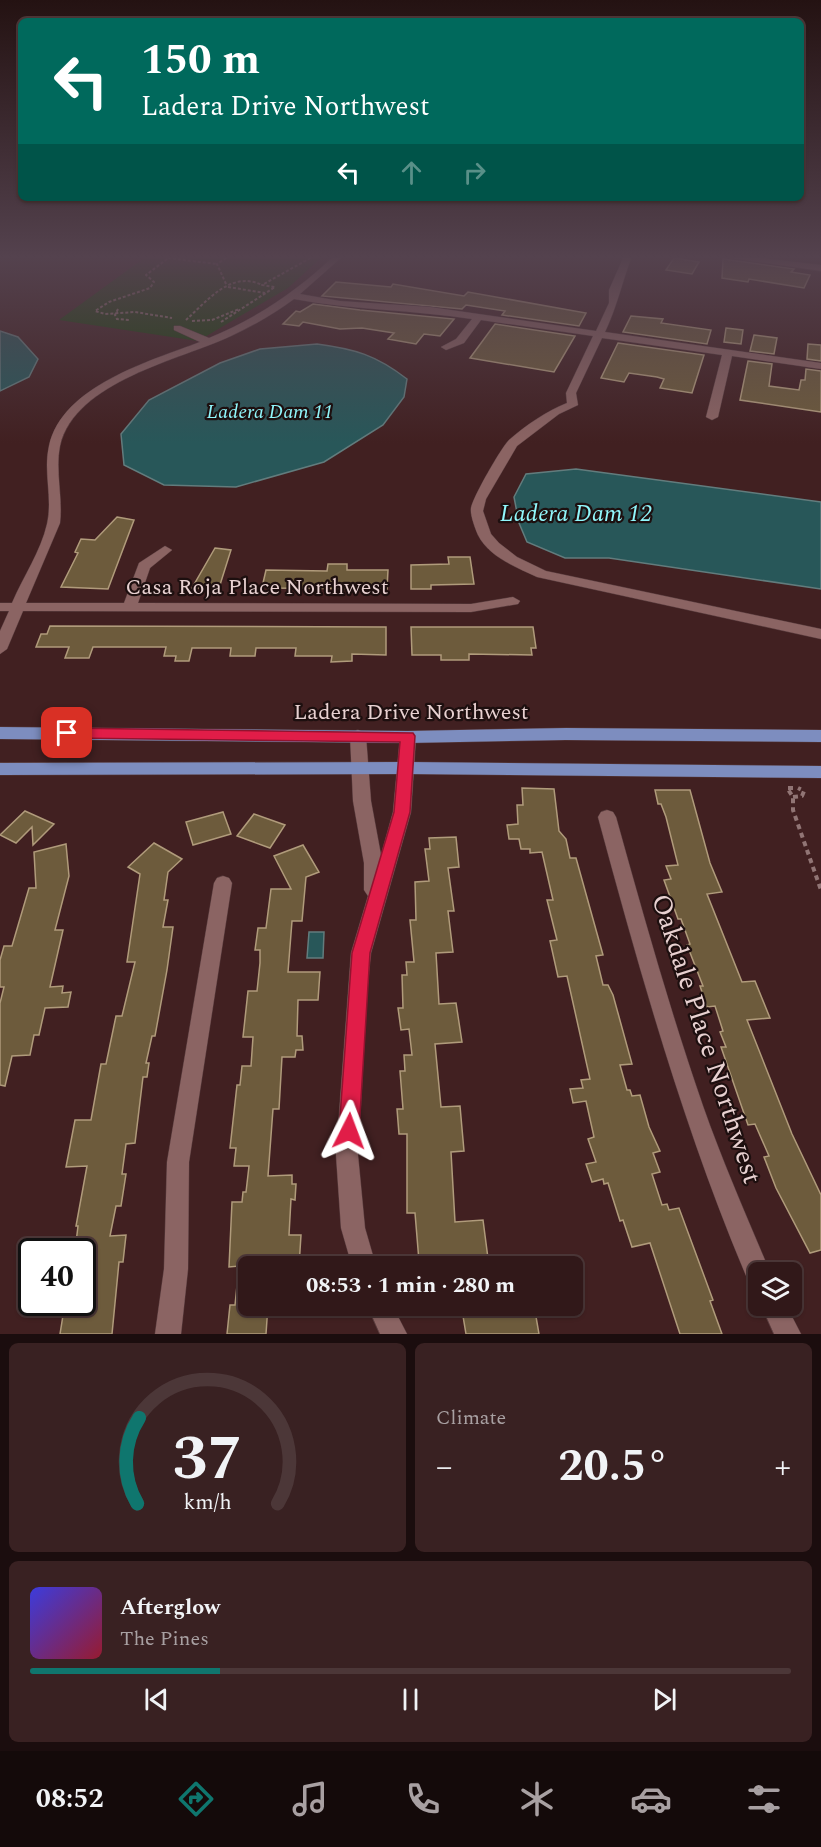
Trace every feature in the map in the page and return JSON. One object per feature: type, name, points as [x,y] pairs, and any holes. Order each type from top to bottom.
[{"type":"main road","name":"Ladera Drive Northwest","points":[[0,733],[821,736]]},
{"type":"main road","points":[[0,769],[407,768],[821,772]]},
{"type":"street","points":[[0,649],[54,523],[51,456],[54,443],[68,418],[79,406],[125,376],[209,342],[257,318]]},
{"type":"street","points":[[447,347],[460,341],[478,318]]},
{"type":"street","points":[[488,318],[821,366]]},
{"type":"street","points":[[608,318],[571,393],[573,405],[555,412],[520,436],[504,454],[480,499],[478,522],[484,536],[513,560],[542,574],[821,634]]},
{"type":"street","points":[[177,323],[209,342]]},
{"type":"street","points":[[712,417],[728,353]]},
{"type":"street","points":[[130,607],[144,566],[165,550]]},
{"type":"street","name":"Casa Roja Place Northwest","points":[[0,607],[471,608],[513,601]]},
{"type":"street","points":[[358,736],[362,801],[373,863],[373,908]]},
{"type":"street","points":[[361,1256],[353,1228],[348,1195],[347,1155],[357,990],[361,953],[402,812],[408,736]]},
{"type":"street","name":"Oakdale Place Northwest","points":[[607,817],[672,1049],[708,1158],[753,1262]]},
{"type":"street","points":[[168,1334],[176,1269],[178,1162],[223,883]]},
{"type":"street","points":[[385,1316],[394,1334]]},
{"type":"street","points":[[779,1316],[788,1334]]},
{"type":"path","points":[[117,318],[129,320]]},
{"type":"path","points":[[159,318],[177,323]]},
{"type":"path","points":[[188,318],[186,320],[216,318]]},
{"type":"path","points":[[220,323],[226,318]]},
{"type":"path","points":[[793,797],[802,796],[804,791],[794,785],[787,788],[793,797],[793,810],[821,890]]},
{"type":"green space","points":[[61,318],[237,318],[198,341],[59,320]]},
{"type":"water","points":[[0,331],[18,337],[38,359],[29,377],[0,391]]},
{"type":"water","name":"Ladera Dam 11","points":[[317,344],[365,354],[407,379],[404,397],[383,425],[324,462],[236,487],[164,485],[124,465],[121,434],[149,400],[220,363],[260,349]]},
{"type":"water","name":"Ladera Dam 12","points":[[576,469],[821,502],[821,589],[609,558],[565,558],[527,542],[519,523],[514,497],[526,474]]},
{"type":"water","points":[[309,932],[324,932],[323,958],[307,958]]},
{"type":"building","points":[[289,318],[454,319],[440,336],[424,334],[416,344],[388,339],[394,333],[362,328],[340,329],[303,322],[299,326],[283,324]]},
{"type":"building","points":[[525,318],[583,318],[579,326]]},
{"type":"building","points":[[630,318],[663,319],[661,323],[711,330],[707,344],[623,332]]},
{"type":"building","points":[[495,324],[575,336],[554,372],[470,358]]},
{"type":"building","points":[[726,328],[743,330],[741,344],[724,342]]},
{"type":"building","points":[[754,335],[777,338],[774,354],[750,351]]},
{"type":"building","points":[[618,343],[704,355],[692,393],[660,388],[664,379],[657,377],[629,373],[624,382],[601,378]]},
{"type":"building","points":[[808,344],[821,345],[821,361],[807,359]]},
{"type":"building","points":[[748,361],[772,364],[769,386],[799,390],[801,380],[805,380],[806,369],[821,371],[821,412],[740,400]]},
{"type":"building","points":[[117,517],[134,520],[108,589],[61,587],[78,553],[75,552],[81,539],[95,540]]},
{"type":"building","points":[[215,548],[231,550],[219,588],[192,588]]},
{"type":"building","points":[[448,557],[470,557],[474,584],[431,585],[431,589],[411,589],[411,565],[449,564]]},
{"type":"building","points":[[328,564],[347,564],[347,570],[388,570],[387,589],[267,588],[268,583],[263,583],[266,570],[327,571]]},
{"type":"building","points":[[50,626],[386,627],[386,655],[352,654],[352,661],[331,662],[332,656],[295,656],[296,648],[256,648],[255,656],[230,656],[231,648],[192,648],[189,661],[175,661],[176,656],[164,656],[166,647],[93,647],[89,658],[65,658],[69,647],[36,647],[41,634],[47,634]]},
{"type":"building","points":[[411,627],[533,627],[536,648],[531,648],[532,655],[469,654],[469,660],[441,660],[441,655],[412,655]]},
{"type":"building","points":[[522,788],[554,789],[559,831],[566,839],[570,858],[576,858],[603,955],[596,956],[603,985],[608,985],[613,995],[632,1064],[620,1065],[627,1090],[630,1090],[632,1096],[640,1095],[649,1127],[660,1151],[653,1153],[660,1172],[652,1174],[662,1205],[667,1204],[669,1210],[679,1208],[713,1300],[710,1301],[722,1334],[680,1334],[650,1243],[632,1247],[623,1220],[620,1221],[608,1183],[604,1184],[603,1179],[592,1182],[586,1164],[596,1162],[588,1139],[594,1137],[586,1101],[573,1103],[570,1089],[583,1088],[581,1080],[590,1079],[567,976],[558,977],[550,941],[557,940],[547,900],[553,900],[542,852],[530,853],[530,849],[521,849],[519,839],[509,839],[507,825],[518,824],[517,805],[523,805]]},
{"type":"building","points":[[655,790],[690,790],[710,863],[722,892],[707,894],[742,982],[755,981],[770,1018],[747,1020],[792,1134],[821,1195],[821,1250],[810,1253],[776,1188],[764,1157],[769,1156],[755,1124],[748,1125],[721,1047],[726,1047],[720,1032],[723,1031],[715,1006],[707,1007],[700,986],[703,986],[687,945],[690,944],[664,880],[671,879],[666,866],[678,865],[666,817],[661,804],[658,804]]},
{"type":"building","points":[[25,811],[54,824],[33,845],[32,827],[16,843],[0,835]]},
{"type":"building","points":[[223,812],[231,834],[193,845],[186,822]]},
{"type":"building","points":[[254,814],[285,825],[270,848],[237,836]]},
{"type":"building","points":[[456,837],[459,867],[448,868],[454,911],[448,911],[453,952],[436,953],[439,1004],[456,1003],[462,1042],[435,1044],[441,1107],[460,1106],[464,1151],[451,1152],[455,1222],[483,1220],[488,1256],[419,1256],[415,1213],[407,1213],[407,1134],[399,1134],[397,1109],[403,1109],[400,1071],[405,1071],[404,1055],[412,1055],[409,1029],[401,1030],[398,1008],[403,1008],[402,975],[407,975],[406,962],[414,962],[410,920],[416,920],[415,882],[429,881],[425,849],[430,849],[429,838]]},
{"type":"building","points":[[154,843],[182,859],[168,872],[164,900],[168,900],[163,927],[173,927],[167,970],[155,1036],[152,1036],[146,1063],[149,1063],[147,1077],[143,1077],[135,1143],[126,1144],[122,1174],[126,1174],[121,1206],[116,1206],[110,1236],[126,1235],[123,1262],[119,1262],[112,1334],[60,1334],[63,1316],[96,1316],[96,1238],[77,1238],[78,1226],[76,1226],[87,1166],[66,1167],[75,1120],[91,1120],[101,1064],[106,1064],[116,1016],[122,1016],[135,962],[127,962],[140,874],[128,867]]},
{"type":"building","points":[[66,844],[69,876],[55,930],[63,930],[50,987],[63,986],[62,993],[71,992],[68,1007],[45,1008],[39,1035],[34,1035],[30,1055],[12,1056],[5,1086],[0,1085],[0,1003],[4,987],[0,987],[0,960],[4,946],[12,946],[29,888],[36,888],[34,852]]},
{"type":"building","points":[[303,845],[319,872],[306,877],[302,921],[292,921],[288,972],[320,972],[318,1000],[298,1000],[297,1036],[302,1036],[303,1050],[296,1050],[295,1057],[282,1057],[279,1109],[273,1109],[268,1176],[292,1175],[292,1184],[296,1184],[295,1200],[291,1199],[289,1235],[301,1235],[300,1256],[238,1256],[238,1266],[229,1267],[232,1202],[242,1202],[243,1192],[246,1192],[249,1166],[234,1166],[236,1148],[230,1148],[237,1085],[240,1085],[242,1066],[251,1066],[253,1037],[243,1037],[248,991],[257,991],[260,950],[255,950],[258,928],[266,928],[271,889],[291,889],[274,856]]},
{"type":"building","points":[[238,1276],[238,1316],[267,1316],[266,1334],[227,1334],[230,1305],[235,1305]]},
{"type":"building","points":[[463,1316],[536,1316],[539,1334],[466,1334]]},
{"type":"route","points":[[67,733],[408,736],[402,812],[361,953],[349,1131]]}]
